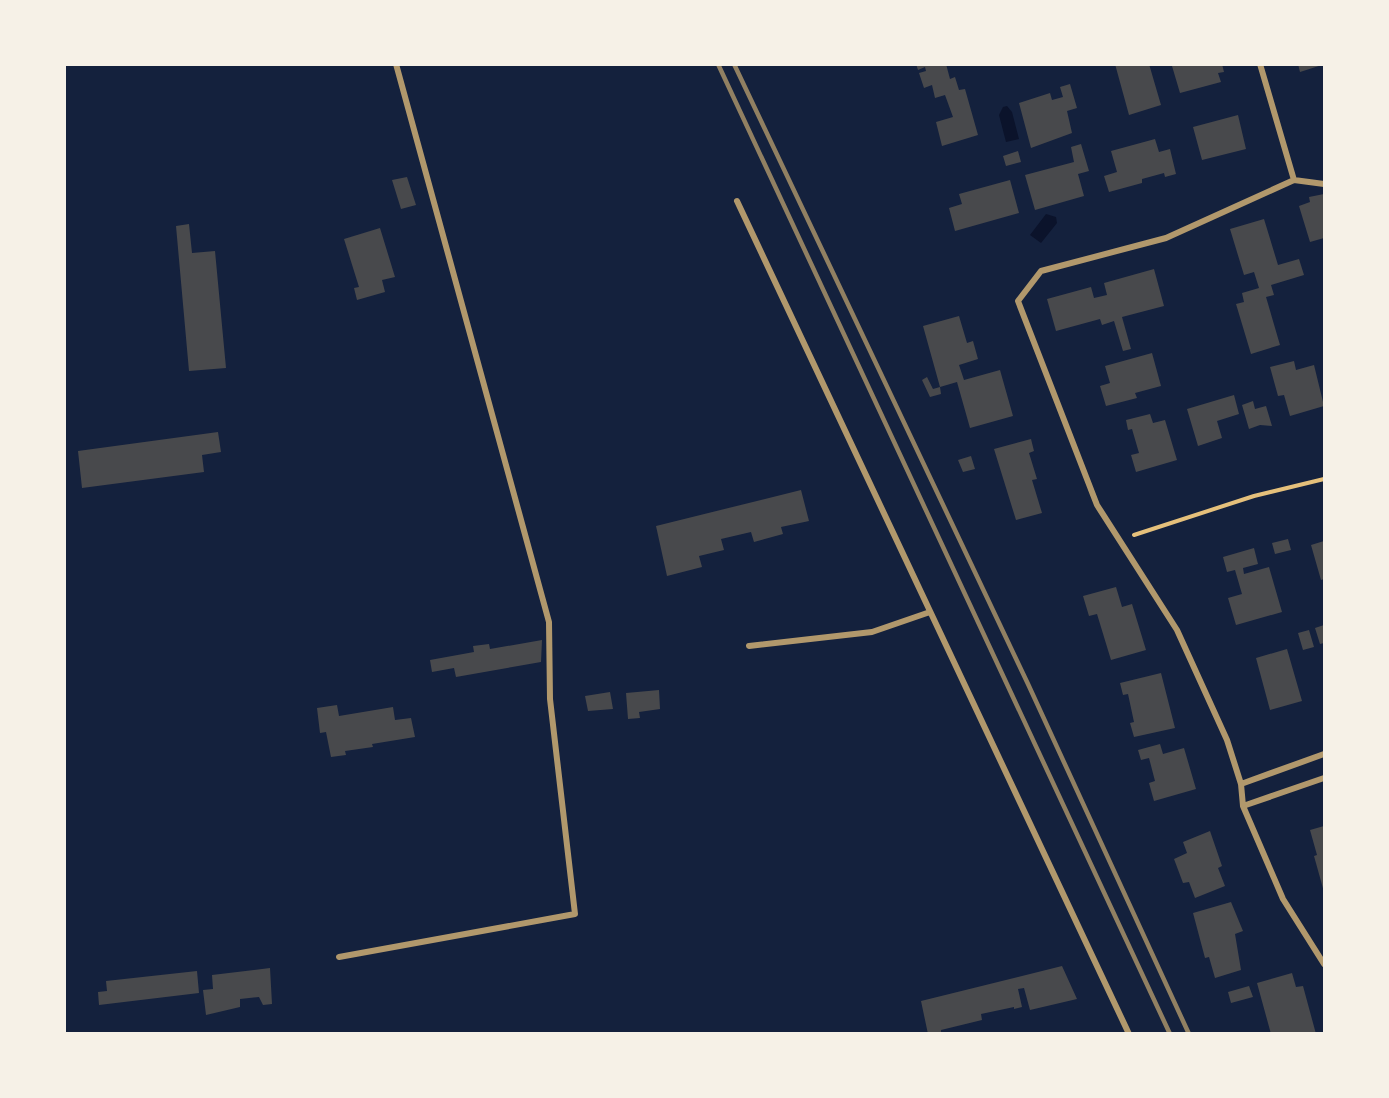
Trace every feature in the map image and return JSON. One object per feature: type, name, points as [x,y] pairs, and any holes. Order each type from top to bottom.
[{"type":"street","points":[[339,957],[575,914],[550,699],[549,622],[396,64]]},
{"type":"street","points":[[1260,64],[1294,180]]},
{"type":"street","points":[[1324,184],[1294,180],[1166,238],[1041,271],[1018,301],[1097,505],[1177,630],[1223,732],[1241,784],[1243,806],[1283,899],[1324,964]]},
{"type":"street","points":[[737,201],[1129,1034]]},
{"type":"street","points":[[749,646],[872,632],[930,612]]},
{"type":"street","points":[[1241,784],[1324,754]]},
{"type":"street","points":[[1243,806],[1324,778]]},
{"type":"path","points":[[1119,539],[1254,496],[1324,479]]},
{"type":"water","points":[[1007,106],[1012,112],[1019,139],[1006,142],[999,115],[1003,107]]},
{"type":"water","points":[[1046,214],[1056,217],[1057,223],[1041,243],[1030,235]]},
{"type":"building","points":[[916,64],[946,64],[950,79],[955,77],[959,90],[965,89],[978,135],[942,146],[936,122],[953,117],[945,95],[935,98],[932,85],[924,88],[919,73],[926,71],[925,67],[918,70]]},
{"type":"building","points":[[1115,64],[1149,64],[1161,105],[1129,115]]},
{"type":"building","points":[[1222,64],[1224,72],[1218,73],[1221,82],[1180,93],[1172,66]]},
{"type":"building","points":[[1298,64],[1322,64],[1322,65],[1300,72]]},
{"type":"building","points":[[1070,84],[1077,108],[1067,111],[1072,133],[1031,148],[1019,103],[1050,93],[1052,100],[1063,97],[1060,87]]},
{"type":"building","points":[[1238,115],[1246,149],[1202,160],[1193,127]]},
{"type":"building","points":[[1155,139],[1159,152],[1170,149],[1176,174],[1165,177],[1164,173],[1142,179],[1142,183],[1109,192],[1104,176],[1117,172],[1111,151]]},
{"type":"building","points":[[1081,144],[1089,171],[1078,174],[1084,196],[1035,210],[1025,175],[1074,162],[1071,147]]},
{"type":"building","points":[[1018,151],[1021,162],[1006,166],[1003,156]]},
{"type":"building","points":[[407,177],[416,205],[401,209],[392,180]]},
{"type":"building","points":[[1010,180],[1019,213],[955,231],[949,208],[962,204],[959,194]]},
{"type":"building","points":[[1324,194],[1324,238],[1310,242],[1299,206],[1310,202],[1309,197]]},
{"type":"building","points":[[1264,219],[1278,265],[1299,259],[1304,275],[1271,285],[1274,295],[1266,297],[1280,345],[1251,354],[1236,304],[1244,302],[1242,293],[1259,288],[1254,272],[1244,275],[1230,229]]},
{"type":"building","points":[[189,224],[192,253],[215,251],[226,368],[189,371],[176,226]]},
{"type":"building","points":[[380,228],[395,277],[382,280],[385,292],[357,300],[354,288],[359,287],[344,239]]},
{"type":"building","points":[[1154,269],[1164,306],[1122,317],[1131,349],[1123,351],[1114,321],[1102,325],[1100,319],[1056,331],[1047,299],[1091,287],[1094,298],[1107,295],[1104,283]]},
{"type":"building","points":[[959,316],[967,343],[973,341],[978,359],[959,365],[964,380],[1000,370],[1013,416],[970,428],[957,382],[940,387],[923,326]]},
{"type":"building","points":[[1152,353],[1161,386],[1135,393],[1137,398],[1106,406],[1100,386],[1110,383],[1105,366]]},
{"type":"building","points":[[1294,361],[1296,370],[1314,365],[1324,406],[1290,416],[1284,395],[1278,396],[1270,367]]},
{"type":"building","points":[[927,377],[933,389],[940,387],[941,394],[930,397],[922,380]]},
{"type":"building","points":[[1234,395],[1239,414],[1217,421],[1222,438],[1198,446],[1187,409]]},
{"type":"building","points":[[1253,401],[1255,409],[1266,406],[1272,426],[1260,425],[1249,429],[1242,405]]},
{"type":"building","points":[[1150,414],[1153,423],[1165,420],[1177,460],[1136,472],[1131,455],[1139,453],[1132,429],[1128,430],[1126,420]]},
{"type":"building","points":[[218,432],[221,452],[202,455],[204,472],[82,488],[78,451]]},
{"type":"building","points":[[1031,439],[1034,451],[1029,453],[1037,479],[1032,480],[1042,513],[1016,520],[994,449]]},
{"type":"building","points":[[971,456],[975,469],[963,472],[958,460]]},
{"type":"building","points":[[801,490],[809,521],[781,527],[783,534],[754,542],[751,532],[721,539],[724,550],[699,556],[702,567],[667,576],[656,526]]},
{"type":"building","points":[[1288,539],[1291,550],[1275,554],[1272,543]]},
{"type":"building","points":[[1324,541],[1324,579],[1321,580],[1311,545]]},
{"type":"building","points":[[1254,548],[1258,564],[1243,568],[1244,574],[1269,567],[1282,612],[1236,625],[1228,598],[1242,594],[1235,570],[1227,572],[1223,557]]},
{"type":"building","points":[[1116,587],[1122,607],[1132,604],[1146,650],[1111,660],[1097,614],[1089,616],[1083,596]]},
{"type":"building","points":[[1324,625],[1324,643],[1320,644],[1315,628]]},
{"type":"building","points":[[1309,630],[1314,647],[1303,650],[1298,633]]},
{"type":"building","points":[[542,640],[541,662],[456,677],[454,668],[432,672],[430,660],[474,652],[473,646],[489,644],[490,649]]},
{"type":"building","points":[[1287,649],[1302,701],[1270,710],[1256,658]]},
{"type":"building","points":[[1161,673],[1175,728],[1134,737],[1130,723],[1134,722],[1128,694],[1123,695],[1120,683]]},
{"type":"building","points":[[659,690],[660,709],[639,712],[640,718],[628,719],[626,693]]},
{"type":"building","points":[[610,692],[613,709],[588,711],[585,696]]},
{"type":"building","points":[[337,705],[339,716],[393,707],[395,720],[411,718],[415,737],[372,744],[373,747],[345,751],[346,755],[331,757],[326,732],[320,733],[317,708]]},
{"type":"building","points":[[1160,744],[1163,754],[1184,748],[1196,789],[1154,801],[1149,783],[1155,781],[1149,758],[1141,760],[1138,750]]},
{"type":"building","points":[[1324,826],[1324,892],[1314,856],[1317,855],[1310,830]]},
{"type":"building","points":[[1210,831],[1222,866],[1218,868],[1225,886],[1195,898],[1189,882],[1183,883],[1174,859],[1187,853],[1183,842]]},
{"type":"building","points":[[1231,902],[1243,931],[1235,934],[1241,970],[1215,978],[1209,957],[1205,958],[1193,913]]},
{"type":"building","points":[[1062,966],[1077,999],[1030,1010],[1024,988],[1018,989],[1022,1007],[981,1014],[982,1020],[941,1030],[941,1034],[928,1034],[921,1001]]},
{"type":"building","points":[[270,968],[272,1004],[263,1005],[259,997],[240,999],[240,1007],[206,1015],[203,990],[213,989],[212,975]]},
{"type":"building","points":[[197,971],[199,993],[99,1005],[98,992],[107,991],[106,981]]},
{"type":"building","points":[[1292,973],[1296,987],[1303,986],[1316,1034],[1271,1034],[1257,983]]},
{"type":"building","points":[[1249,986],[1253,997],[1231,1003],[1228,992]]},
{"type":"railway","points":[[718,64],[1170,1034]]},
{"type":"railway","points":[[734,64],[1028,684],[1189,1034]]}]
